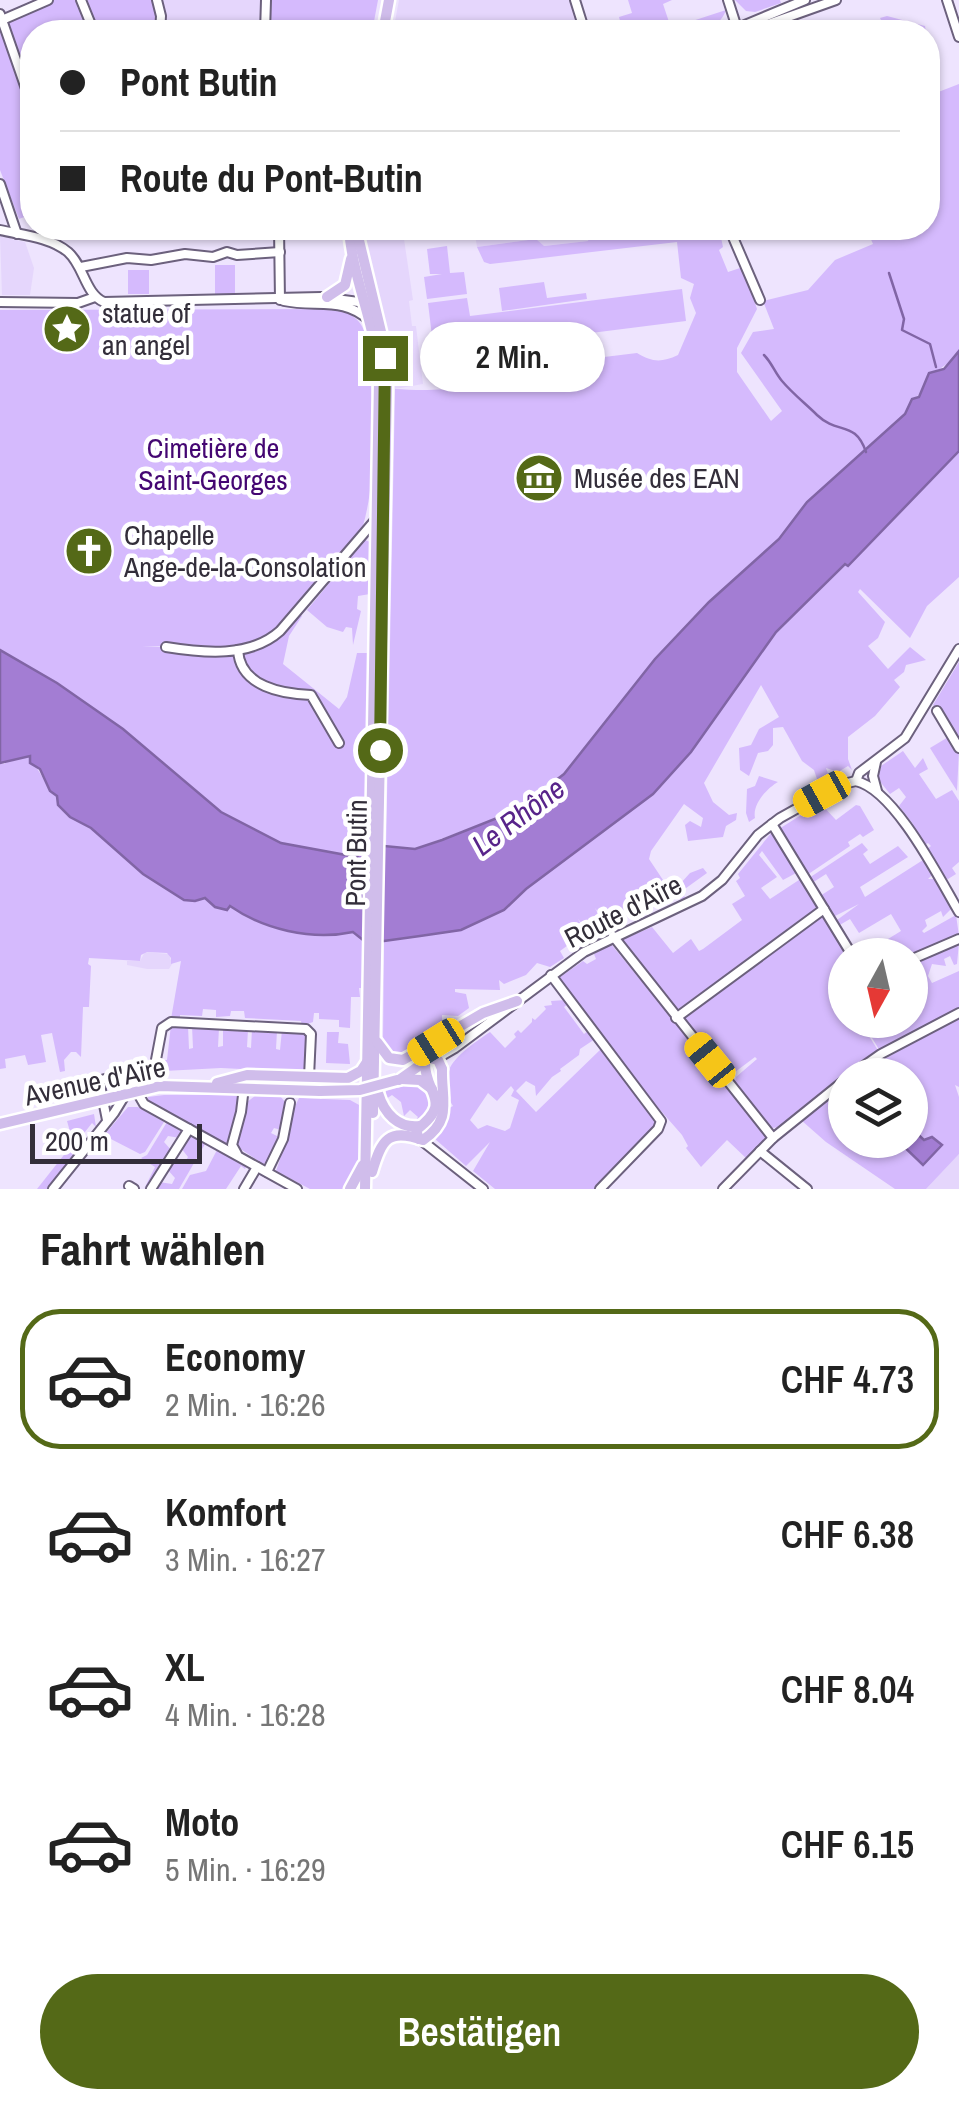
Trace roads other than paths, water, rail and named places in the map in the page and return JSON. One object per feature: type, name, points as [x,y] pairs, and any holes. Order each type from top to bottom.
[{"type":"main road","points":[[356,240],[370,305],[383,340],[387,386],[379,594]]},
{"type":"main road","points":[[327,297],[346,283],[356,249]]},
{"type":"main road","points":[[370,305],[379,381],[379,594]]},
{"type":"main road","name":"Pont Butin","points":[[372,991],[379,594]]},
{"type":"main road","points":[[369,1189],[376,1040],[372,991]]},
{"type":"main road","points":[[369,1189],[367,1061],[372,991]]},
{"type":"main road","points":[[376,1040],[386,1056],[403,1060],[483,1014],[517,1001]]},
{"type":"main road","points":[[201,1086],[244,1075],[352,1077],[367,1061]]},
{"type":"main road","points":[[422,1133],[436,1111],[426,1069]]},
{"type":"main road","points":[[372,1172],[387,1139],[398,1134],[422,1133],[445,1108],[426,1069]]},
{"type":"main road","name":"Route d'Aïre","points":[[400,1079],[426,1069]]},
{"type":"main road","name":"Avenue d'Aïre","points":[[0,1124],[160,1086],[360,1090],[400,1079]]},
{"type":"main road","points":[[375,1082],[382,1105],[392,1118],[422,1133]]},
{"type":"main road","points":[[350,1189],[359,1178],[366,1154]]},
{"type":"street","points":[[20,72],[1,18],[48,0]]},
{"type":"street","points":[[771,20],[805,0]]},
{"type":"street","points":[[765,20],[836,0]]},
{"type":"street","points":[[948,0],[959,37]]},
{"type":"street","points":[[0,184],[17,234]]},
{"type":"street","points":[[0,230],[20,235]]},
{"type":"street","points":[[42,240],[62,247],[81,267],[95,297],[108,302],[327,297],[370,305]]},
{"type":"street","points":[[280,240],[280,300]]},
{"type":"street","points":[[734,240],[760,300]]},
{"type":"street","points":[[81,267],[127,258],[280,252]]},
{"type":"street","points":[[0,302],[83,303],[95,297]]},
{"type":"street","points":[[280,300],[342,304],[358,311],[372,324]]},
{"type":"street","points":[[166,647],[194,651],[256,648],[276,635],[377,518]]},
{"type":"street","points":[[360,537],[376,543]]},
{"type":"street","points":[[238,650],[242,667],[263,686],[295,696],[312,695],[339,743]]},
{"type":"street","name":"Route d'Aïre","points":[[426,1069],[550,975],[613,936],[710,890],[772,824],[839,784],[856,781],[859,773],[906,738],[959,650]]},
{"type":"street","points":[[937,711],[959,748]]},
{"type":"street","points":[[876,762],[878,791],[959,912]]},
{"type":"street","points":[[856,781],[878,791]]},
{"type":"street","points":[[772,824],[842,938]]},
{"type":"street","points":[[676,1018],[824,909]]},
{"type":"street","points":[[613,936],[773,1138]]},
{"type":"street","points":[[928,953],[959,940]]},
{"type":"street","points":[[550,975],[662,1121],[600,1189]]},
{"type":"street","points":[[875,1058],[959,1013]]},
{"type":"street","points":[[88,1084],[157,1063],[162,1028],[171,1022],[308,1030],[309,1077]]},
{"type":"street","points":[[126,1073],[130,1093],[146,1106],[296,1189]]},
{"type":"street","points":[[99,1080],[107,1121]]},
{"type":"street","points":[[232,1145],[242,1112],[244,1087]]},
{"type":"street","points":[[53,1189],[130,1093]]},
{"type":"street","points":[[723,1189],[773,1138],[828,1094]]},
{"type":"street","points":[[267,1172],[282,1139],[290,1103]]},
{"type":"street","points":[[151,1189],[189,1129]]},
{"type":"street","points":[[422,1133],[437,1151],[483,1189]]},
{"type":"street","points":[[220,1146],[232,1145]]},
{"type":"street","points":[[232,1145],[240,1157]]},
{"type":"street","points":[[760,1151],[807,1189]]},
{"type":"street","points":[[244,1189],[257,1167]]},
{"type":"street","points":[[461,1189],[470,1178]]},
{"type":"water","name":"Le Rhône","points":[[959,351],[959,451],[848,566],[845,564],[776,632],[691,752],[653,794],[526,889],[504,910],[461,930],[384,941],[363,940],[353,932],[304,934],[272,927],[230,906],[227,910],[215,907],[205,898],[184,900],[143,874],[91,828],[70,817],[58,805],[57,796],[50,791],[40,769],[30,763],[30,756],[0,763],[0,650],[57,683],[123,729],[221,812],[281,843],[357,857],[364,844],[415,849],[517,810],[564,774],[655,659],[709,602],[779,539],[807,502],[905,414],[912,399],[919,397],[929,373],[944,369]]},
{"type":"water","points":[[932,1137],[942,1145],[923,1165],[916,1158],[928,1158],[928,1138]]},
{"type":"waterway","points":[[889,273],[904,319],[902,330],[930,344],[936,367]]},
{"type":"waterway","points":[[764,355],[795,395],[825,421],[857,436],[866,452]]},
{"type":"place","name":"statue of an angel","points":[[67,329]]},
{"type":"place","name":"Musée des EAN","points":[[539,478]]},
{"type":"place","name":"Chapelle Ange-de-la-Consolation","points":[[89,551]]},
{"type":"park label","name":"Cimetière de Saint-Georges","points":[[213,464]]}]
